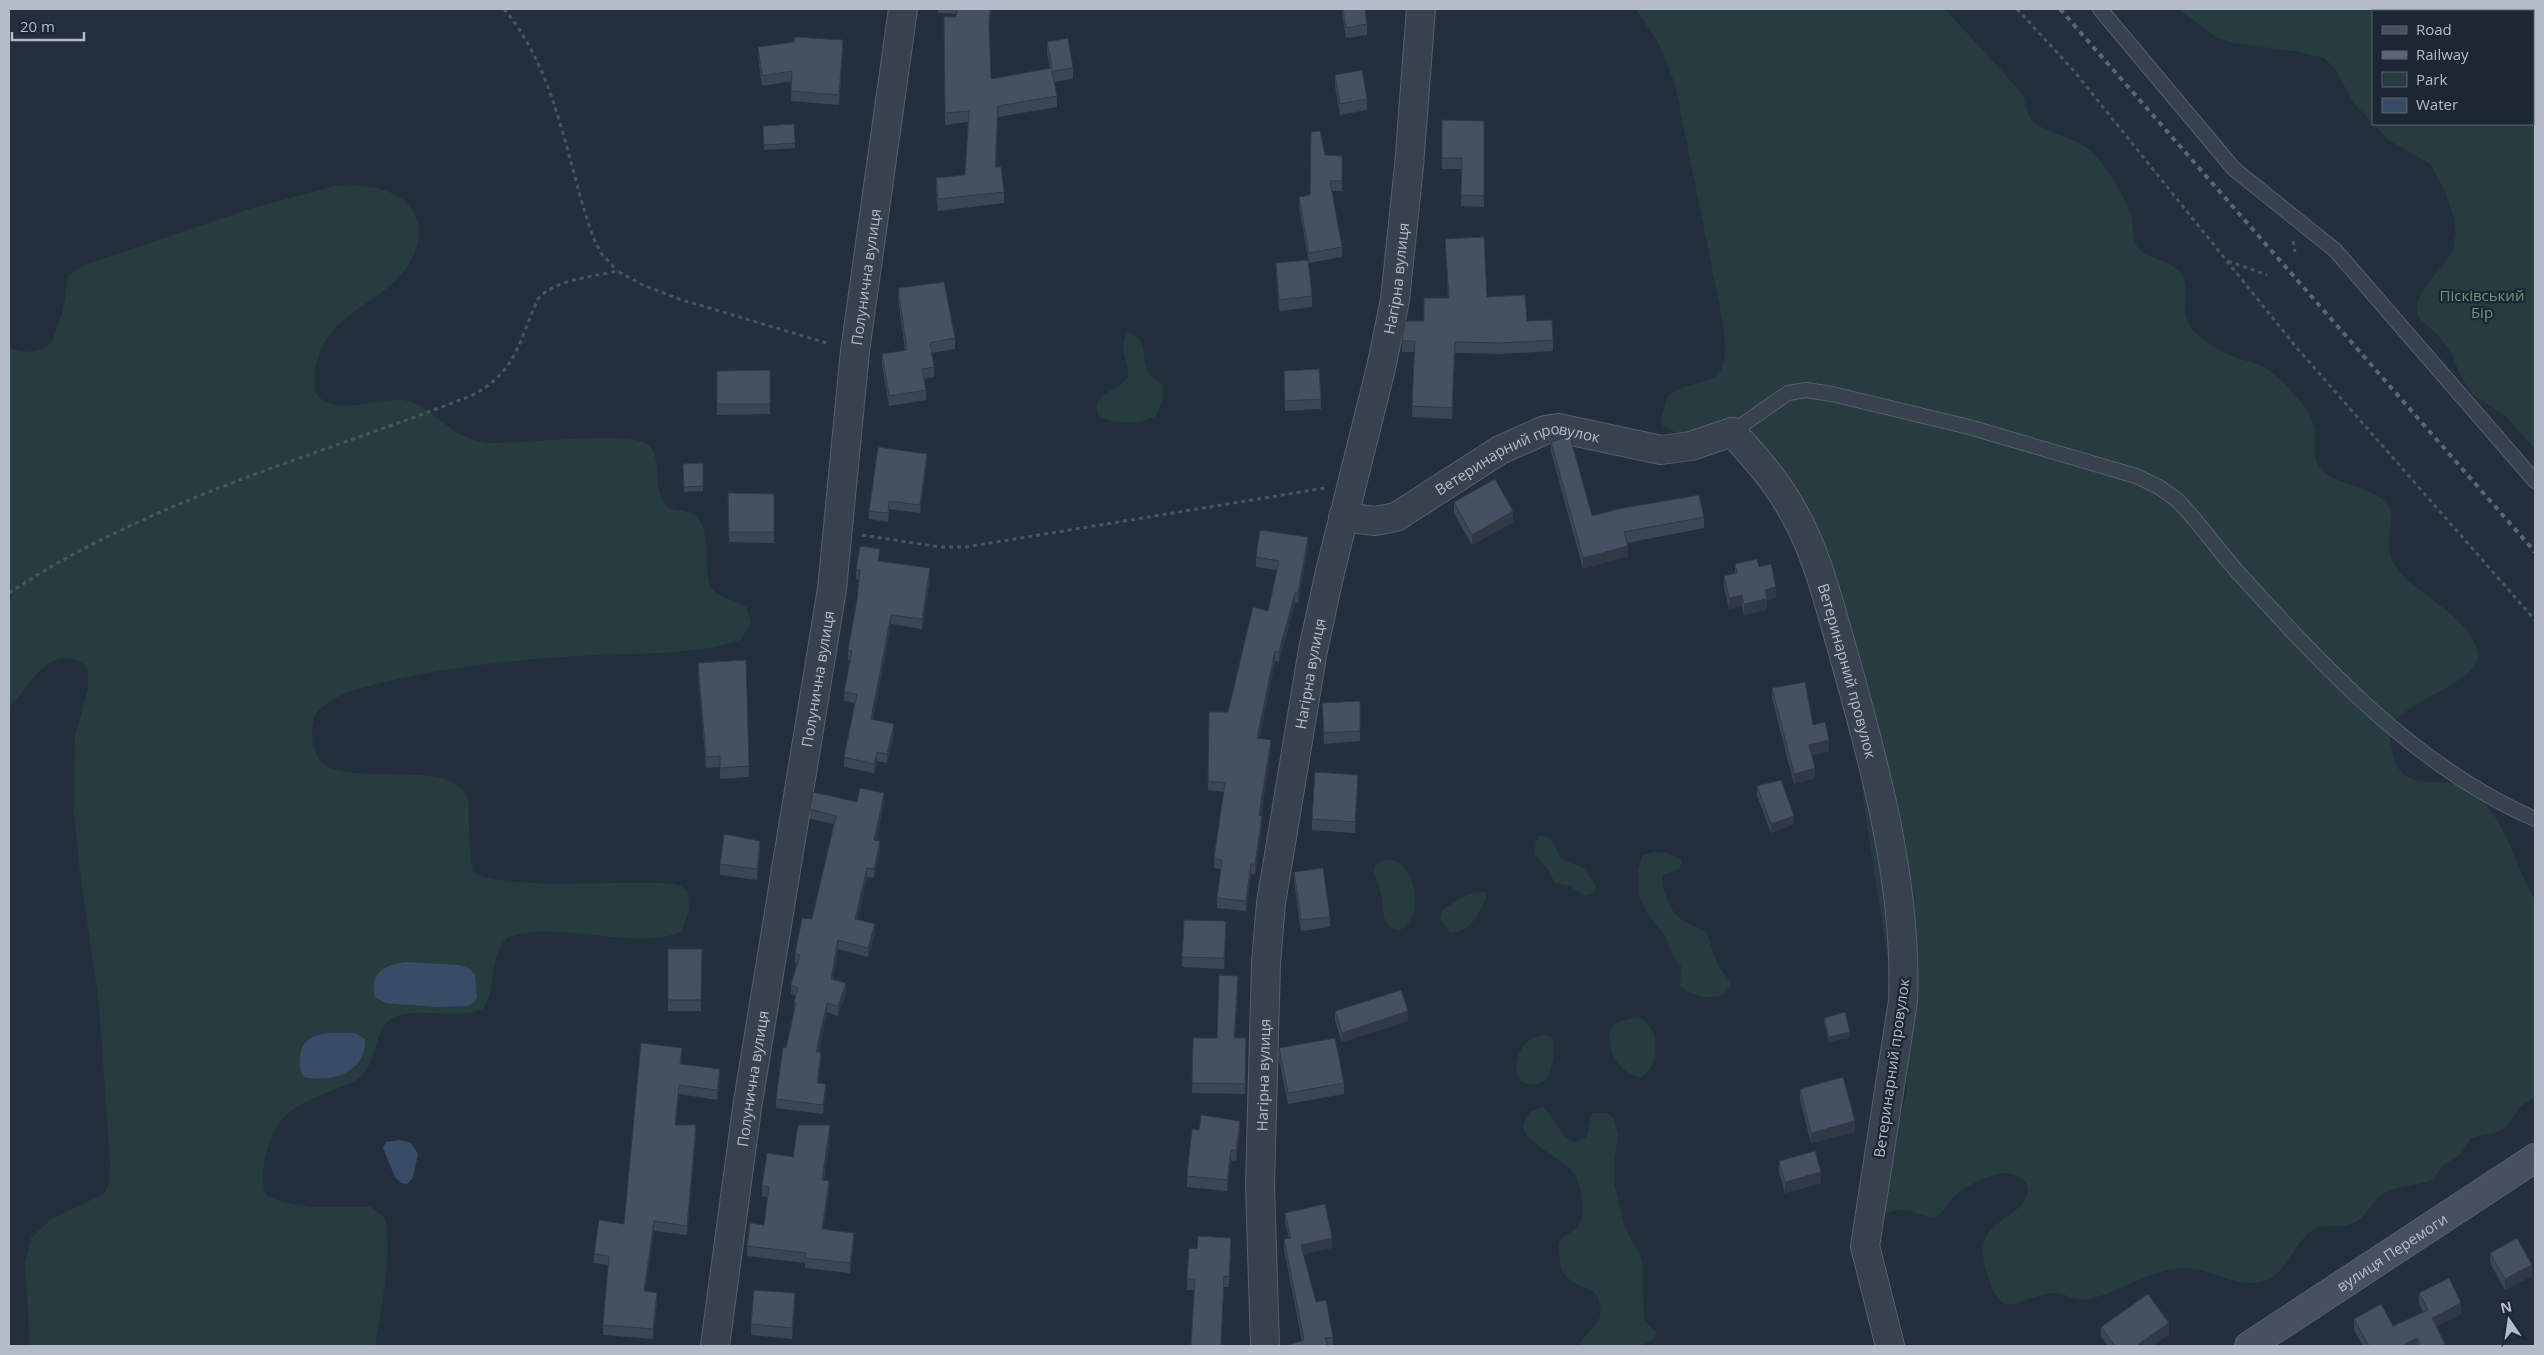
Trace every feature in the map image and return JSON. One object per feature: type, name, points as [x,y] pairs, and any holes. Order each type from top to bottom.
[{"type":"street","name":"Полунична вулиця","points":[[715,1346],[744,1125],[824,642],[839,531],[855,351],[903,9]]},
{"type":"street","name":"Нагірна вулиця","points":[[1265,1346],[1260,1185],[1268,934],[1284,817],[1314,650],[1343,517],[1381,368],[1399,276],[1421,9]]},
{"type":"street","name":"Ветеринарний провулок","points":[[1343,517],[1375,521],[1396,517],[1500,450],[1545,430],[1572,430],[1661,450],[1691,446],[1732,432],[1760,463],[1780,490],[1794,513],[1818,566],[1865,737],[1892,862],[1902,925],[1903,1001],[1865,1246],[1890,1346]]},
{"type":"street","name":"вулиця Перемоги","points":[[2249,1346],[2535,1158]]},
{"type":"lane","points":[[2100,9],[2234,169],[2335,250],[2535,481]]},
{"type":"lane","points":[[1732,432],[1788,393],[1806,390],[1832,394],[1969,427],[2136,476],[2159,487],[2177,500],[2270,607],[2386,722],[2424,753],[2480,790],[2514,810],[2535,819]]},
{"type":"path","points":[[504,9],[534,58],[546,82],[558,114],[593,238],[601,253],[617,271],[643,285],[679,299],[855,351]]},
{"type":"path","points":[[2017,9],[2074,71],[2349,409],[2535,620]]},
{"type":"path","points":[[2227,261],[2267,274]]},
{"type":"path","points":[[9,593],[67,556],[161,512],[473,395],[498,379],[511,363],[533,309],[543,294],[560,286],[617,271]]},
{"type":"path","points":[[839,531],[900,542],[966,547],[1048,535],[1175,511],[1304,491],[1351,486]]},
{"type":"green space","points":[[1636,9],[1945,9],[2021,92],[2029,116],[2035,123],[2079,143],[2095,155],[2115,183],[2128,207],[2132,219],[2133,236],[2138,248],[2147,255],[2174,266],[2183,277],[2186,292],[2186,317],[2189,325],[2200,337],[2219,350],[2263,366],[2278,378],[2304,405],[2312,420],[2315,433],[2314,454],[2319,466],[2335,479],[2373,493],[2388,506],[2392,518],[2389,548],[2396,567],[2416,587],[2455,618],[2474,641],[2478,654],[2476,664],[2456,682],[2411,708],[2400,717],[2392,727],[2390,735],[2391,744],[2395,761],[2400,771],[2407,777],[2426,782],[2457,784],[2479,798],[2499,824],[2535,900],[2535,1098],[2520,1108],[2500,1131],[2470,1139],[2461,1154],[2442,1166],[2434,1179],[2383,1194],[2354,1223],[2343,1226],[2321,1227],[2310,1232],[2284,1266],[2272,1278],[2254,1283],[2244,1283],[2193,1269],[2171,1269],[2088,1299],[2082,1300],[2053,1293],[2006,1305],[1999,1299],[1992,1287],[1984,1264],[1983,1247],[1988,1234],[1993,1228],[2022,1205],[2025,1200],[2028,1187],[2020,1178],[2014,1175],[2001,1174],[1974,1183],[1957,1194],[1940,1214],[1933,1218],[1906,1210],[1886,1213],[1882,1209],[1887,1170],[1906,1095],[1908,1062],[1893,992],[1869,838],[1862,788],[1857,721],[1772,464],[1692,434],[1675,432],[1663,426],[1661,419],[1668,396],[1689,386],[1711,379],[1718,374],[1724,360],[1725,342],[1722,318],[1675,84],[1659,44]]},
{"type":"green space","name":"Пісківський Бір","points":[[2179,9],[2535,9],[2535,449],[2506,417],[2472,394],[2461,377],[2451,352],[2437,334],[2421,320],[2417,312],[2418,300],[2425,287],[2453,250],[2456,233],[2454,217],[2444,189],[2430,164],[2387,139],[2374,125],[2534,125],[2534,10],[2372,10],[2372,123],[2353,102],[2336,70],[2324,58],[2299,52],[2233,43],[2216,37]]},
{"type":"green space","points":[[334,186],[373,187],[396,195],[413,212],[419,231],[418,243],[411,261],[392,284],[350,315],[327,338],[319,354],[315,374],[316,394],[326,402],[346,406],[392,400],[409,401],[424,408],[458,433],[486,443],[600,438],[641,441],[651,447],[654,453],[659,490],[664,503],[671,509],[696,516],[700,521],[705,537],[707,572],[711,588],[716,593],[746,607],[751,622],[741,640],[723,645],[687,651],[594,655],[491,664],[415,675],[361,688],[335,698],[316,714],[312,726],[312,734],[316,754],[319,759],[331,768],[372,774],[421,775],[443,779],[459,786],[469,803],[469,841],[473,872],[489,878],[512,882],[674,884],[681,886],[688,892],[689,910],[682,931],[664,937],[643,939],[619,938],[548,932],[526,933],[507,938],[497,954],[488,999],[484,1008],[475,1012],[465,1013],[416,1013],[394,1017],[383,1028],[370,1063],[366,1071],[359,1078],[310,1100],[282,1119],[270,1140],[265,1160],[263,1181],[267,1196],[282,1202],[312,1207],[371,1207],[384,1217],[387,1230],[387,1263],[375,1346],[30,1346],[25,1263],[31,1238],[50,1220],[105,1193],[109,1183],[110,1164],[99,1003],[79,865],[74,812],[75,736],[88,689],[88,669],[82,663],[75,660],[64,658],[55,660],[38,673],[9,707],[9,348],[26,352],[37,350],[52,342],[63,310],[68,276],[84,265],[253,208]]},
{"type":"green space","points":[[1128,333],[1135,335],[1139,339],[1149,373],[1163,386],[1163,398],[1156,416],[1136,422],[1121,422],[1100,417],[1097,409],[1101,398],[1128,377],[1123,349]]},
{"type":"green space","points":[[1539,835],[1550,838],[1561,858],[1584,869],[1596,886],[1595,892],[1585,896],[1570,886],[1555,883],[1548,869],[1534,854]]},
{"type":"green space","points":[[1653,852],[1667,853],[1682,860],[1679,869],[1663,875],[1662,883],[1666,897],[1674,913],[1682,920],[1703,930],[1708,936],[1717,964],[1731,983],[1731,986],[1723,995],[1712,997],[1700,996],[1680,986],[1681,966],[1673,957],[1666,937],[1647,913],[1639,896],[1638,870],[1642,856]]},
{"type":"green space","points":[[1384,860],[1394,861],[1403,867],[1410,876],[1414,888],[1413,914],[1408,924],[1398,931],[1388,925],[1384,916],[1381,894],[1374,871],[1375,866]]},
{"type":"green space","points":[[1486,893],[1486,898],[1473,922],[1457,932],[1450,933],[1440,919],[1442,910],[1468,894]]},
{"type":"green space","points":[[1636,1017],[1650,1027],[1656,1045],[1653,1064],[1648,1072],[1641,1077],[1633,1075],[1619,1065],[1614,1057],[1610,1039],[1611,1030],[1615,1023]]},
{"type":"green space","points":[[1548,1035],[1552,1037],[1554,1050],[1548,1076],[1540,1083],[1527,1084],[1520,1080],[1517,1072],[1520,1052],[1526,1043],[1535,1037]]},
{"type":"green space","points":[[1542,1107],[1547,1111],[1561,1132],[1573,1141],[1579,1141],[1587,1136],[1591,1116],[1594,1113],[1607,1113],[1614,1118],[1618,1136],[1614,1163],[1614,1183],[1625,1228],[1642,1259],[1644,1320],[1657,1333],[1653,1340],[1645,1344],[1622,1347],[1578,1346],[1599,1319],[1601,1312],[1600,1304],[1595,1293],[1571,1281],[1561,1267],[1559,1243],[1563,1237],[1577,1227],[1583,1209],[1580,1187],[1575,1175],[1563,1163],[1533,1142],[1524,1130],[1524,1123],[1530,1112]]},
{"type":"water","points":[[406,962],[459,965],[470,969],[475,975],[477,998],[472,1004],[467,1006],[437,1007],[386,1003],[375,997],[373,989],[376,976],[391,965]]},
{"type":"water","points":[[328,1033],[355,1033],[365,1039],[364,1050],[360,1060],[354,1067],[346,1073],[326,1078],[304,1077],[300,1061],[302,1049],[306,1042],[312,1037]]},
{"type":"water","points":[[400,1140],[411,1143],[418,1154],[413,1178],[407,1184],[401,1183],[395,1177],[383,1148],[386,1142]]},
{"type":"building","points":[[957,9],[990,9],[991,79],[1052,68],[1047,42],[1068,38],[1073,68],[1052,71],[1057,96],[998,106],[995,167],[1001,167],[1004,192],[938,199],[936,178],[965,175],[969,111],[945,113],[944,17],[956,17]]},
{"type":"building","points":[[1343,9],[1365,9],[1367,24],[1346,28]]},
{"type":"building","points":[[795,37],[843,40],[839,95],[791,91],[792,71],[762,76],[758,47],[794,42]]},
{"type":"building","points":[[1362,70],[1367,99],[1340,104],[1335,75]]},
{"type":"building","points":[[1442,120],[1484,121],[1484,196],[1461,195],[1462,158],[1442,158]]},
{"type":"building","points":[[794,124],[795,143],[764,145],[763,126]]},
{"type":"building","points":[[1320,131],[1325,155],[1342,156],[1342,181],[1330,181],[1342,247],[1309,253],[1299,197],[1310,195],[1311,132]]},
{"type":"building","points":[[1484,237],[1487,297],[1525,295],[1527,321],[1552,320],[1553,340],[1501,343],[1455,342],[1452,408],[1412,406],[1415,341],[1402,341],[1405,321],[1424,321],[1424,298],[1449,298],[1445,239]]},
{"type":"building","points":[[1308,260],[1312,296],[1279,300],[1276,263]]},
{"type":"building","points":[[944,282],[955,338],[930,343],[934,367],[922,369],[926,390],[889,396],[882,354],[907,350],[898,288]]},
{"type":"building","points":[[1319,369],[1321,399],[1285,401],[1284,371]]},
{"type":"building","points":[[770,370],[770,404],[717,404],[717,371]]},
{"type":"building","points":[[1570,436],[1592,516],[1618,509],[1699,495],[1704,517],[1624,532],[1628,546],[1583,558],[1551,442]]},
{"type":"building","points":[[878,447],[927,454],[920,505],[889,501],[888,513],[869,511]]},
{"type":"building","points":[[703,463],[703,486],[684,487],[683,464]]},
{"type":"building","points":[[1495,479],[1513,511],[1472,535],[1454,502]]},
{"type":"building","points":[[728,493],[774,494],[774,532],[729,532]]},
{"type":"building","points":[[1260,530],[1308,537],[1298,593],[1295,593],[1279,652],[1275,651],[1257,738],[1271,740],[1259,815],[1262,816],[1255,864],[1251,864],[1246,901],[1217,898],[1222,860],[1214,858],[1225,783],[1208,781],[1209,712],[1228,712],[1253,607],[1268,611],[1279,561],[1256,557]]},
{"type":"building","points":[[860,546],[880,549],[878,561],[930,568],[922,619],[891,615],[871,719],[894,724],[887,754],[877,752],[874,764],[844,757],[857,694],[844,692],[852,651],[848,650],[857,600],[860,570],[856,570]]},
{"type":"building","points":[[1757,559],[1759,567],[1771,564],[1776,587],[1765,590],[1767,599],[1744,604],[1742,595],[1729,598],[1724,576],[1737,573],[1735,564]]},
{"type":"building","points":[[746,660],[749,766],[720,768],[720,756],[706,757],[698,663]]},
{"type":"building","points":[[1805,682],[1813,725],[1825,722],[1829,740],[1809,745],[1815,768],[1794,774],[1772,688]]},
{"type":"building","points":[[1360,701],[1360,731],[1324,733],[1322,703]]},
{"type":"building","points":[[1315,772],[1358,775],[1355,822],[1312,819]]},
{"type":"building","points":[[1781,780],[1794,816],[1771,824],[1757,786]]},
{"type":"building","points":[[860,788],[884,793],[874,840],[880,841],[874,869],[867,868],[855,919],[875,924],[868,948],[838,940],[831,979],[846,983],[838,1006],[827,1003],[816,1052],[821,1052],[817,1083],[826,1084],[823,1105],[776,1099],[783,1047],[786,1048],[796,1003],[794,1002],[798,988],[791,985],[800,955],[795,954],[802,918],[812,919],[836,816],[810,809],[813,792],[857,802]]},
{"type":"building","points":[[724,834],[760,841],[757,869],[720,864]]},
{"type":"building","points":[[1323,868],[1330,917],[1301,920],[1294,872]]},
{"type":"building","points":[[1184,920],[1226,921],[1224,958],[1182,957]]},
{"type":"building","points":[[668,949],[702,949],[701,1000],[668,1000]]},
{"type":"building","points":[[1219,975],[1238,976],[1234,1038],[1246,1038],[1245,1084],[1192,1083],[1193,1038],[1217,1038]]},
{"type":"building","points":[[1401,990],[1408,1011],[1342,1033],[1335,1011]]},
{"type":"building","points":[[1845,1012],[1850,1032],[1829,1037],[1824,1018]]},
{"type":"building","points":[[1335,1038],[1344,1083],[1288,1093],[1279,1048]]},
{"type":"building","points":[[641,1043],[682,1048],[680,1064],[720,1069],[717,1090],[679,1085],[675,1125],[696,1125],[687,1226],[654,1221],[644,1291],[657,1293],[653,1329],[603,1325],[609,1256],[594,1254],[599,1220],[624,1224]]},
{"type":"building","points":[[1843,1077],[1855,1121],[1811,1133],[1800,1089]]},
{"type":"building","points":[[1201,1115],[1240,1121],[1236,1150],[1231,1150],[1227,1180],[1187,1176],[1192,1129],[1199,1130]]},
{"type":"building","points":[[798,1125],[830,1125],[822,1180],[829,1181],[822,1229],[854,1233],[850,1263],[805,1258],[806,1253],[747,1246],[750,1223],[764,1225],[769,1187],[762,1186],[767,1153],[793,1157]]},
{"type":"building","points":[[1815,1151],[1821,1172],[1785,1182],[1779,1161]]},
{"type":"building","points":[[1325,1204],[1332,1238],[1301,1245],[1316,1302],[1326,1300],[1333,1337],[1325,1338],[1328,1346],[1286,1346],[1304,1340],[1284,1239],[1291,1238],[1285,1213]]},
{"type":"building","points":[[1198,1236],[1231,1238],[1229,1277],[1224,1276],[1221,1345],[1238,1346],[1191,1346],[1195,1279],[1187,1279],[1189,1248],[1197,1249]]},
{"type":"building","points":[[2517,1238],[2532,1265],[2505,1279],[2490,1253]]},
{"type":"building","points":[[2449,1278],[2461,1303],[2432,1318],[2445,1344],[2421,1346],[2417,1338],[2402,1346],[2369,1346],[2354,1319],[2381,1304],[2393,1326],[2428,1310],[2419,1293]]},
{"type":"building","points":[[754,1290],[795,1293],[792,1328],[751,1324]]},
{"type":"building","points":[[2148,1294],[2169,1323],[2136,1346],[2115,1346],[2101,1327]]},
{"type":"railway","points":[[2060,9],[2535,552]]}]
